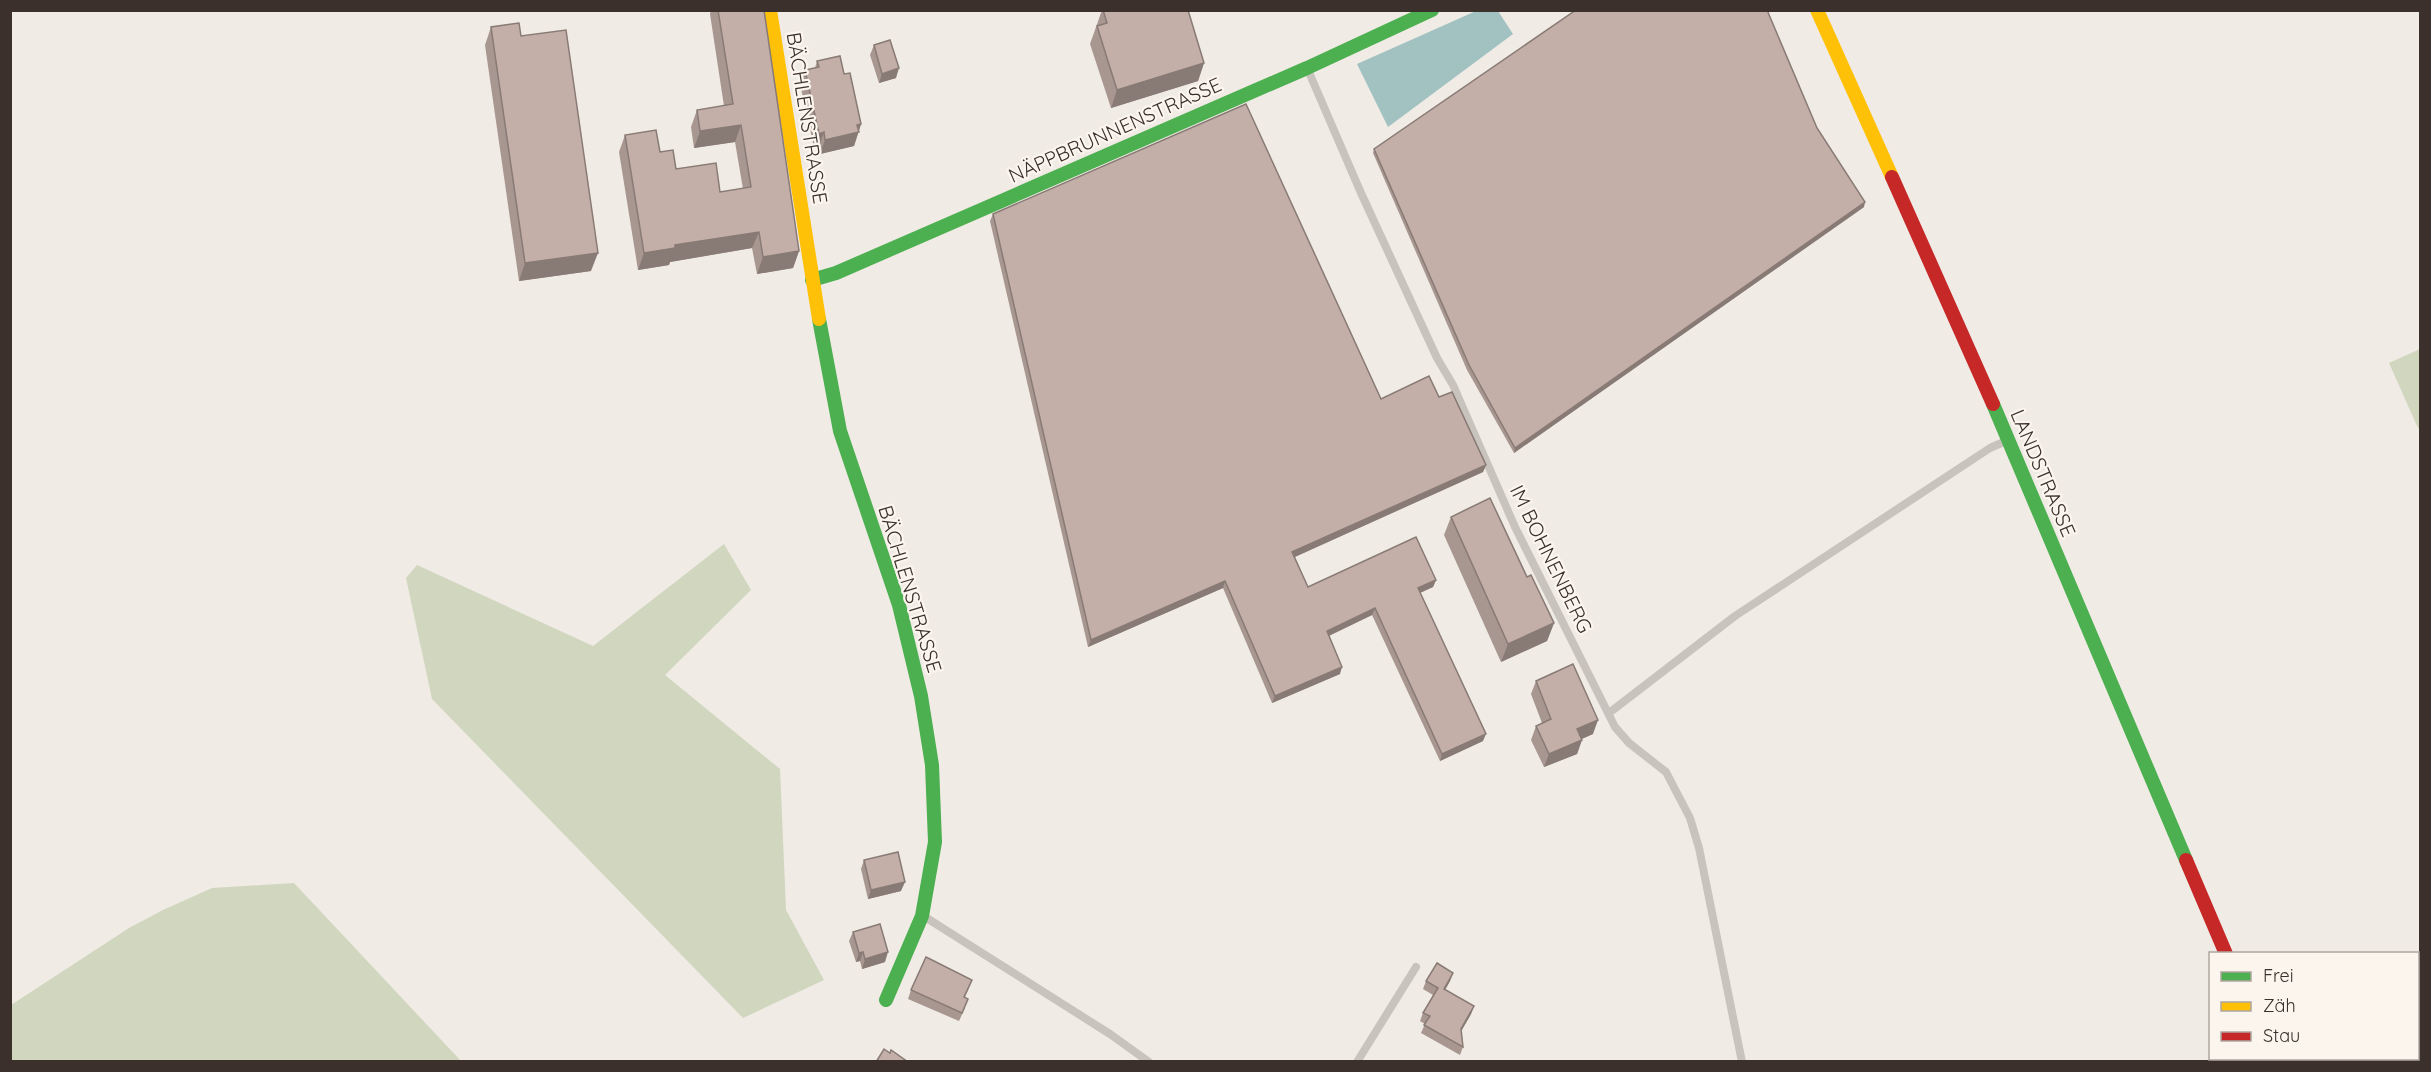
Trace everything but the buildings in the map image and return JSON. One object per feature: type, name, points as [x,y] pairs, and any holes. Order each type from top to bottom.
[{"type":"street","name":"BÄCHLENSTRASSE","points":[[770,10],[812,280],[840,431],[899,605],[921,696],[932,765],[935,842],[922,916],[886,1000]]},
{"type":"street","name":"NÄPPBRUNNENSTRASSE","points":[[812,280],[836,273],[1307,68],[1432,10]]},
{"type":"street","name":"LANDSTRASSE","points":[[1817,10],[2008,440],[2225,952]]},
{"type":"lane","name":"IM BOHNENBERG","points":[[1307,68],[1361,194],[1437,358],[1453,385],[1515,527],[1615,727],[1629,743],[1666,772],[1680,795],[1699,848],[1742,1062]]},
{"type":"lane","points":[[1609,713],[1736,616],[1990,448],[2008,440]]},
{"type":"lane","points":[[922,916],[934,921],[1149,1062]]},
{"type":"lane","points":[[1357,1062],[1416,967]]},
{"type":"green space","points":[[2420,349],[2420,428],[2418,428],[2389,363]]},
{"type":"green space","points":[[724,544],[751,590],[665,675],[780,769],[786,910],[824,980],[743,1018],[432,699],[406,578],[417,565],[593,646]]},
{"type":"green space","points":[[294,883],[461,1061],[11,1061],[11,1005],[129,928],[212,888]]},
{"type":"water","points":[[1476,11],[1498,11],[1513,34],[1388,127],[1357,64]]},
{"type":"traffic: fast","points":[[812,280],[836,273],[1307,68],[1432,10]]},
{"type":"traffic: fast","points":[[819,319],[840,431],[899,605],[921,696],[932,765],[935,842],[922,916],[886,1000]]},
{"type":"traffic: fast","points":[[1993,404],[2186,860]]},
{"type":"traffic: slow","points":[[770,10],[819,319]]},
{"type":"traffic: slow","points":[[1817,10],[1892,177]]},
{"type":"traffic: jam","points":[[1892,177],[1993,404]]},
{"type":"traffic: jam","points":[[2186,860],[2225,952]]}]
